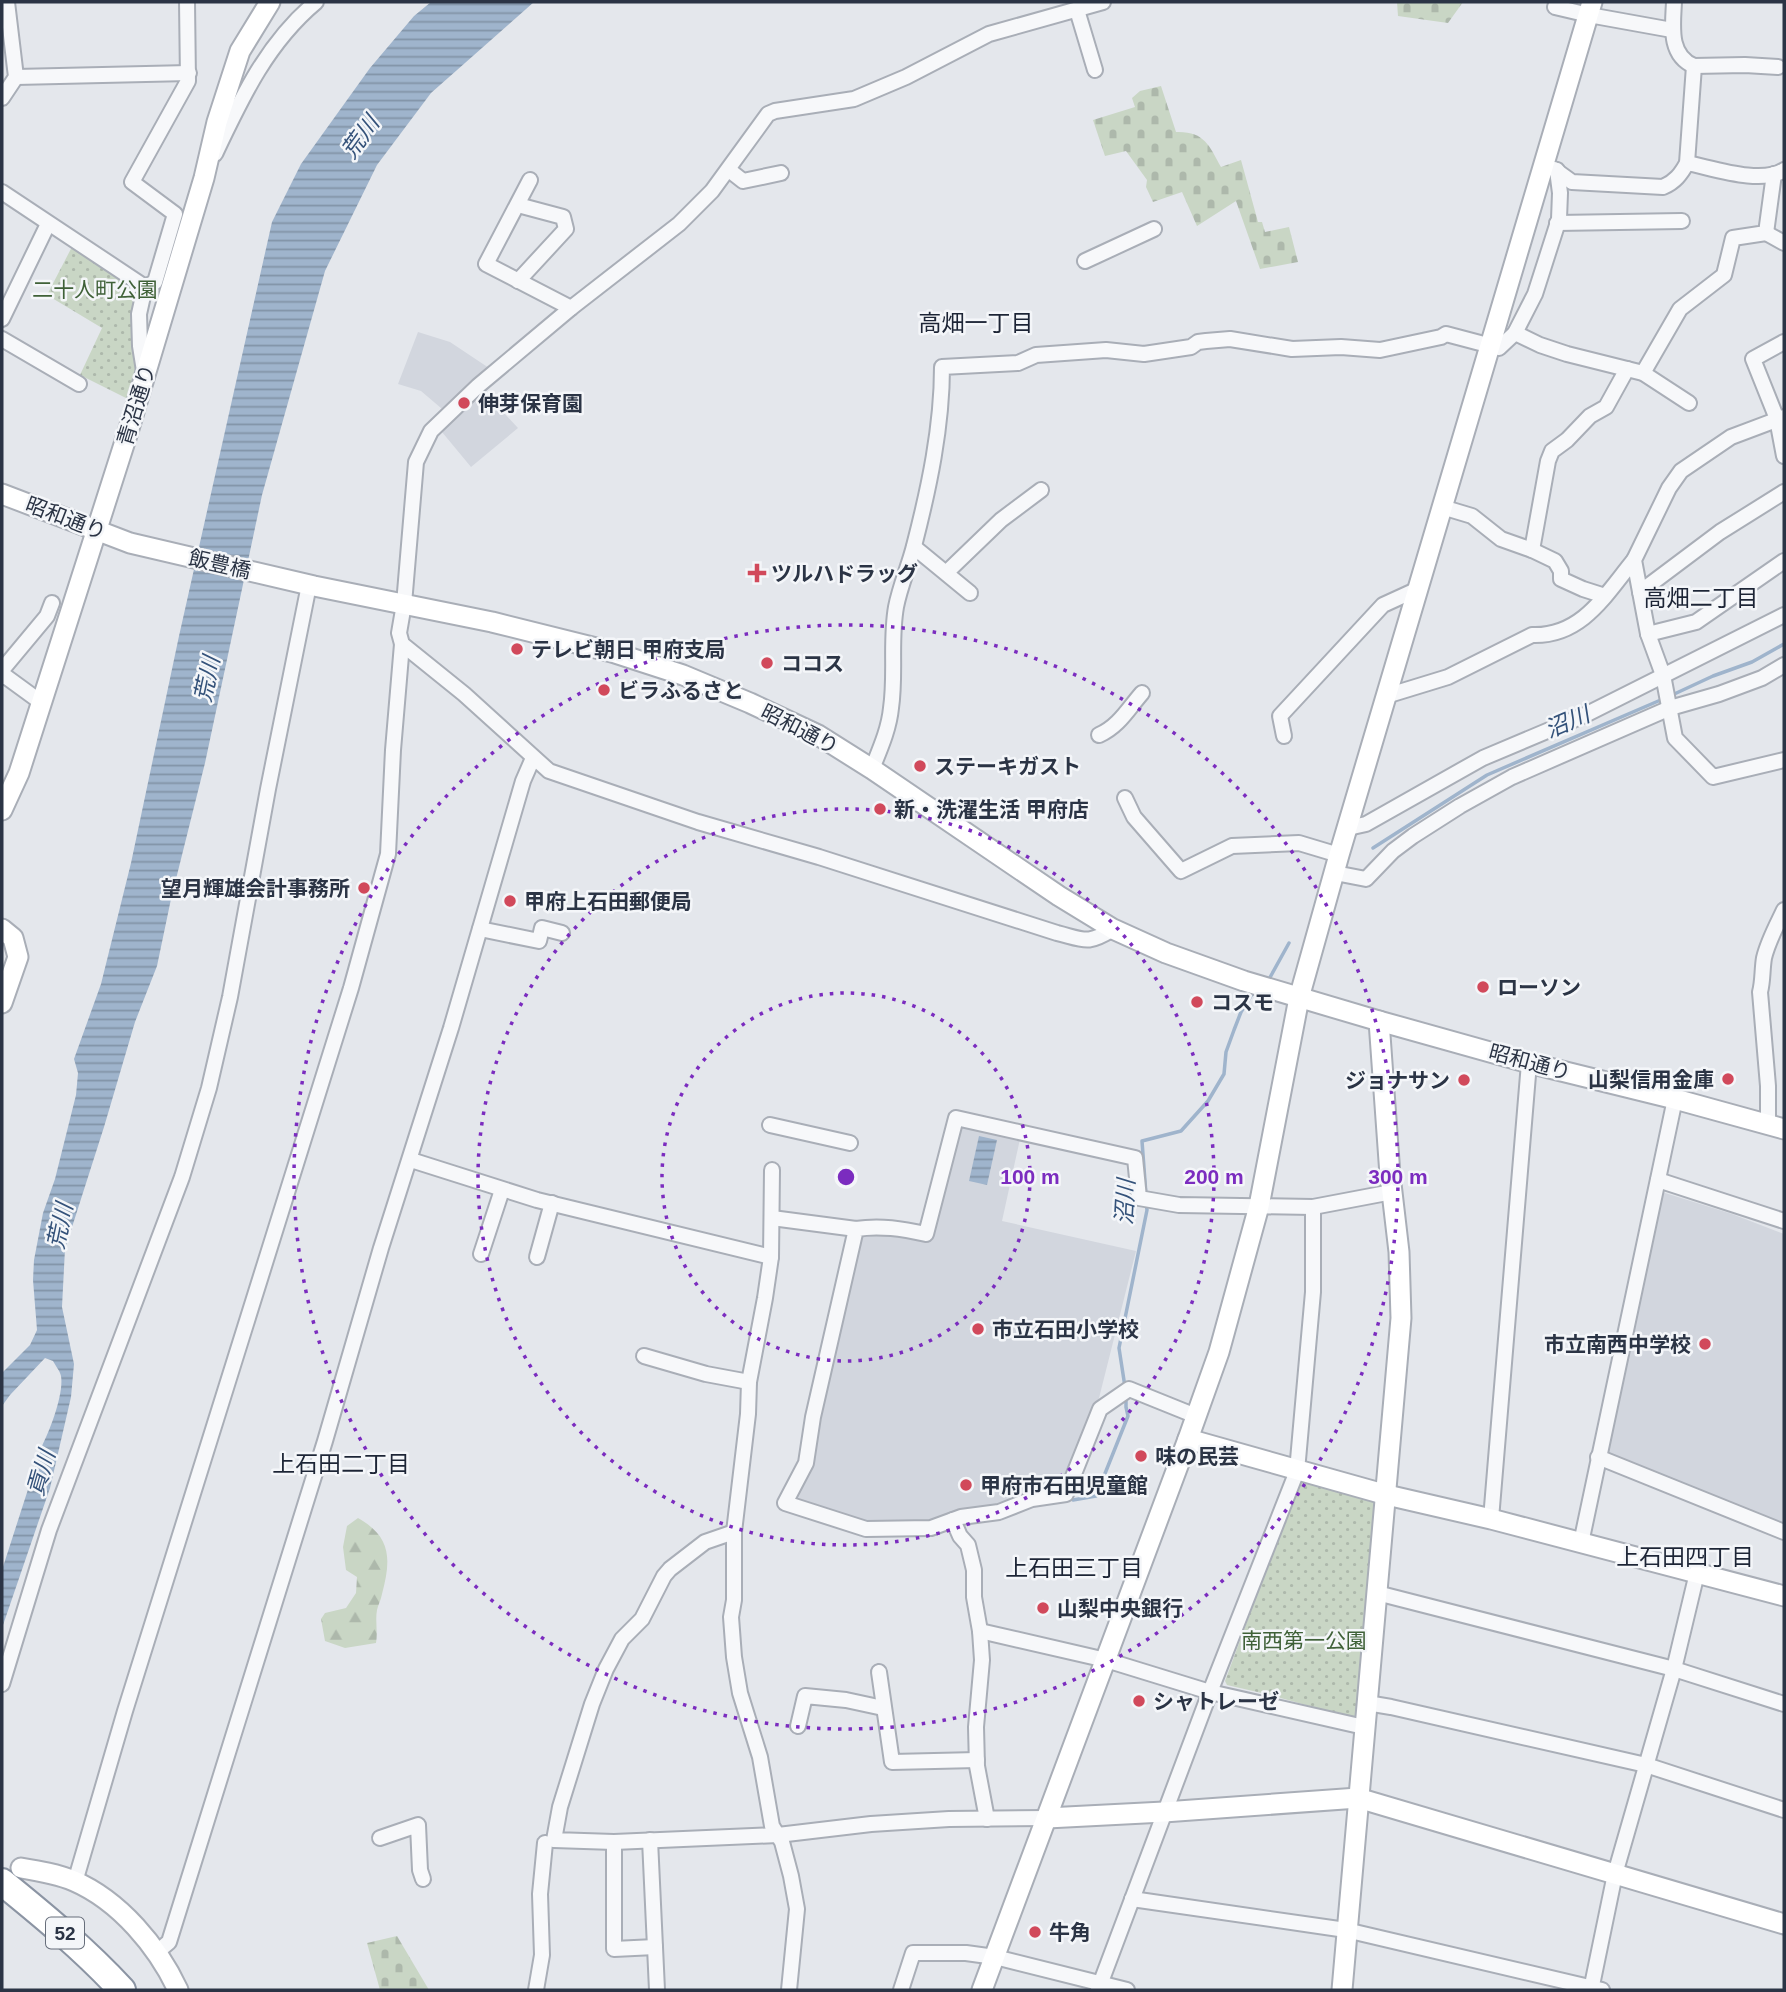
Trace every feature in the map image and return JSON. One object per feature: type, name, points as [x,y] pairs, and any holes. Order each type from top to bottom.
[{"type":"highway","name":"52","points":[[11,1875],[122,1990]]},
{"type":"street","points":[[2,97],[16,77],[7,2]]},
{"type":"street","points":[[145,287],[155,282],[175,214],[132,182],[188,81],[187,2]]},
{"type":"street","name":"青沼通り","points":[[2,810],[19,773],[98,530],[240,51],[270,2]]},
{"type":"street","points":[[204,178],[245,90],[288,27],[316,2]]},
{"type":"street","points":[[75,1882],[125,1711],[351,988],[388,855],[402,644],[399,633],[404,604],[416,462],[431,431],[478,386],[571,308],[679,224],[729,170],[768,114],[854,99],[906,77],[989,34],[1103,2]]},
{"type":"street","points":[[1557,2],[1555,7],[1591,9],[1672,30]]},
{"type":"street","points":[[1674,2],[1672,30],[1681,58],[1694,66],[1778,67]]},
{"type":"street","points":[[982,1990],[1219,1352],[1259,1206],[1299,998],[1490,347],[1550,168],[1591,9]]},
{"type":"street","points":[[1077,10],[1095,70]]},
{"type":"street","points":[[1550,168],[1572,182],[1663,187],[1671,184],[1687,163],[1694,66]]},
{"type":"street","points":[[16,77],[189,73]]},
{"type":"street","points":[[1687,163],[1754,176],[1779,172],[1766,233]]},
{"type":"street","points":[[872,769],[887,730],[891,708],[892,637],[896,603],[914,547],[930,476],[941,398],[942,367],[1018,363],[1036,355],[1106,350],[1144,354],[1191,347],[1198,342],[1230,339],[1293,349],[1341,347],[1380,350],[1446,334],[1499,348],[1515,333],[1535,294],[1558,223],[1560,193],[1550,168]]},
{"type":"street","points":[[729,170],[743,181],[781,173]]},
{"type":"street","points":[[530,180],[486,264],[571,308]]},
{"type":"street","points":[[4,198],[145,287]]},
{"type":"street","points":[[518,205],[563,218],[566,229],[518,281]]},
{"type":"street","points":[[1558,223],[1682,221]]},
{"type":"street","points":[[2,318],[48,224]]},
{"type":"street","points":[[1085,261],[1154,229]]},
{"type":"street","points":[[1643,373],[1681,309],[1724,275],[1733,238],[1766,233],[1784,243]]},
{"type":"street","points":[[145,287],[139,314],[145,376]]},
{"type":"street","points":[[1515,333],[1539,345],[1567,354],[1643,373],[1689,403]]},
{"type":"street","points":[[2,339],[79,384]]},
{"type":"street","points":[[1784,342],[1753,359],[1780,418],[1784,456]]},
{"type":"street","points":[[1532,550],[1552,451],[1590,416],[1606,407],[1627,369]]},
{"type":"street","points":[[1386,696],[1448,677],[1532,635],[1547,635],[1585,618],[1634,560],[1669,488],[1681,471],[1731,437],[1780,418]]},
{"type":"street","points":[[947,572],[1001,520],[1041,490]]},
{"type":"street","points":[[1640,592],[1720,532],[1784,492]]},
{"type":"street","name":"昭和通り","points":[[2,494],[130,543]]},
{"type":"street","points":[[1442,507],[1472,516],[1501,539],[1555,561],[1561,571],[1561,579],[1605,596]]},
{"type":"street","name":"飯豊橋","points":[[130,543],[309,585]]},
{"type":"street","points":[[914,547],[970,593]]},
{"type":"street","points":[[1634,560],[1648,634],[1663,675],[1675,738],[1713,777],[1784,760]]},
{"type":"street","points":[[1648,634],[1696,622],[1784,561]]},
{"type":"street","points":[[2,1684],[49,1530],[182,1177],[209,1088],[230,997],[309,585]]},
{"type":"street","name":"昭和通り","points":[[309,585],[492,622],[612,652],[653,664],[750,703],[818,735],[1059,896],[1113,929],[1166,953],[1244,981],[1379,1021],[1776,1127]]},
{"type":"street","points":[[1284,736],[1280,716],[1327,664],[1383,604],[1418,589]]},
{"type":"street","points":[[2,670],[47,616],[52,603]]},
{"type":"street","points":[[1348,828],[1366,824],[1483,758],[1585,715],[1784,615]]},
{"type":"street","points":[[402,644],[549,771],[698,822],[819,857],[1057,933],[1085,940],[1098,939],[1113,929]]},
{"type":"street","points":[[1125,797],[1134,817],[1181,871],[1232,846],[1299,843],[1366,878],[1393,851],[1413,836],[1512,777],[1670,706],[1719,694],[1762,678],[1784,665]]},
{"type":"street","points":[[2,677],[5,676],[41,703]]},
{"type":"street","points":[[1099,735],[1123,718],[1142,692]]},
{"type":"street","points":[[157,1952],[169,1942],[354,1348],[381,1248],[411,1160],[523,781],[533,758]]},
{"type":"street","points":[[1776,1127],[1768,1086],[1760,992],[1765,958],[1784,910]]},
{"type":"street","points":[[480,929],[539,941],[542,928],[562,933]]},
{"type":"street","points":[[2,929],[13,938],[18,957],[2,1003]]},
{"type":"street","points":[[1342,1990],[1401,1318],[1399,1252],[1379,1021]]},
{"type":"street","points":[[1491,1519],[1529,1063]]},
{"type":"street","points":[[1581,1543],[1675,1099]]},
{"type":"street","points":[[772,1218],[856,1228],[899,1228],[926,1234],[956,1118],[1135,1158],[1139,1198],[1179,1205],[1313,1207],[1392,1192]]},
{"type":"street","points":[[770,1125],[850,1143]]},
{"type":"street","points":[[411,1160],[502,1190],[771,1257]]},
{"type":"street","points":[[772,1170],[771,1257],[749,1382],[748,1414],[734,1532],[734,1600],[731,1617],[740,1692],[760,1757],[772,1826],[782,1842],[797,1909],[789,1990]]},
{"type":"street","points":[[1658,1180],[1784,1221]]},
{"type":"street","points":[[481,1254],[502,1190]]},
{"type":"street","points":[[537,1257],[552,1203]]},
{"type":"street","points":[[1099,1987],[1297,1471],[1312,1292],[1313,1207]]},
{"type":"street","points":[[856,1228],[813,1417],[806,1463],[785,1503],[866,1529],[931,1528],[961,1517],[999,1512],[1032,1499],[1066,1494],[1100,1409],[1129,1389],[1196,1416]]},
{"type":"street","points":[[644,1356],[706,1374],[749,1382]]},
{"type":"street","points":[[1188,1439],[1387,1495],[1491,1519],[1784,1596]]},
{"type":"street","points":[[1598,1457],[1784,1532]]},
{"type":"street","points":[[953,1521],[971,1555],[980,1631],[982,1660],[976,1727],[977,1760],[987,1819]]},
{"type":"street","points":[[536,1990],[542,1955],[540,1894],[550,1842],[592,1704],[606,1669],[622,1639],[642,1619],[670,1569],[705,1542],[734,1532]]},
{"type":"street","points":[[1132,1899],[1346,1930],[1595,1989],[1615,1874],[1674,1670],[1697,1573]]},
{"type":"street","points":[[1377,1593],[1674,1670],[1784,1704]]},
{"type":"street","points":[[980,1631],[1106,1660],[1210,1692],[1364,1727]]},
{"type":"street","points":[[879,1672],[892,1762],[977,1760]]},
{"type":"street","points":[[798,1726],[805,1696],[846,1699],[883,1708]]},
{"type":"street","points":[[1367,1703],[1646,1765],[1784,1810]]},
{"type":"street","points":[[550,1842],[778,1835],[871,1824],[949,1819],[1047,1818],[1164,1812],[1357,1798],[1784,1924]]},
{"type":"street","points":[[380,1838],[418,1825],[420,1870],[423,1879]]},
{"type":"street","points":[[650,1840],[657,1990]]},
{"type":"street","points":[[614,1842],[614,1949],[655,1947]]},
{"type":"street","points":[[11,1875],[47,1873],[75,1882],[99,1896],[129,1920],[157,1952],[178,1990]]},
{"type":"street","points":[[901,1990],[914,1953],[966,1953],[995,1957],[1099,1987],[1127,1990]]},
{"type":"shaded area","name":"伸芽保育園","points":[[418,332],[450,342],[495,372],[479,386],[518,428],[471,467],[437,426],[448,414],[421,391],[398,384]]},
{"type":"shaded area","name":"市立石田小学校","points":[[963,1126],[1020,1139],[1002,1221],[1136,1251],[1097,1406],[1062,1490],[1000,1508],[927,1523],[867,1524],[799,1504],[794,1495],[812,1468],[819,1418],[861,1238],[866,1233],[929,1237],[958,1129]]},
{"type":"shaded area","name":"市立南西中学校","points":[[1662,1192],[1784,1234],[1784,1528],[1603,1454]]},
{"type":"green space","points":[[1397,2],[1463,2],[1448,23],[1398,16]]},
{"type":"green space","points":[[1161,86],[1176,132],[1199,137],[1209,146],[1221,167],[1241,160],[1258,222],[1262,222],[1265,232],[1289,227],[1298,262],[1260,269],[1236,201],[1197,226],[1182,192],[1153,202],[1146,187],[1147,180],[1126,151],[1105,156],[1093,120],[1135,107],[1132,98],[1140,91]]},
{"type":"green space","name":"二十人町公園","points":[[75,241],[145,287],[140,366],[128,399],[80,375],[102,328],[47,295]]},
{"type":"green space","name":"南西第一公園","points":[[1300,1479],[1376,1494],[1356,1719],[1227,1685],[1225,1681]]},
{"type":"green space","points":[[358,1518],[369,1525],[383,1541],[387,1570],[377,1610],[376,1643],[345,1648],[325,1641],[321,1619],[325,1613],[346,1608],[356,1593],[357,1577],[346,1570],[343,1547],[347,1526]]},
{"type":"green space","points":[[397,1936],[429,1990],[380,1990],[367,1943]]},
{"type":"water","points":[[431,2],[534,2],[431,93],[377,165],[325,271],[262,495],[205,763],[157,966],[135,1022],[65,1249],[62,1307],[74,1364],[71,1397],[50,1488],[2,1628],[2,1570],[42,1446],[56,1412],[61,1384],[60,1374],[53,1361],[45,1358],[2,1406],[2,1373],[30,1345],[37,1330],[34,1260],[43,1213],[55,1179],[76,1095],[78,1073],[74,1059],[101,984],[131,863],[272,222],[301,164],[370,68],[414,16]]},
{"type":"water","points":[[979,1136],[997,1140],[987,1185],[969,1181]]},
{"type":"waterway","name":"沼川","points":[[1670,696],[1752,662],[1784,644]]},
{"type":"waterway","name":"沼川","points":[[1373,848],[1487,775],[1663,699]]},
{"type":"waterway","name":"沼川","points":[[1268,981],[1289,943]]},
{"type":"waterway","name":"沼川","points":[[1146,1195],[1142,1141],[1181,1131],[1208,1101],[1224,1074],[1226,1052],[1241,1012],[1252,994],[1256,993]]},
{"type":"waterway","name":"沼川","points":[[1125,1387],[1119,1348],[1147,1210],[1146,1202]]},
{"type":"waterway","name":"沼川","points":[[1073,1500],[1096,1496],[1128,1416],[1126,1395]]},
{"type":"place","name":"伸芽保育園","points":[[464,403]]},
{"type":"place","name":"ツルハドラッグ","points":[[757,573]]},
{"type":"place","name":"テレビ朝日 甲府支局","points":[[517,649]]},
{"type":"place","name":"ココス","points":[[767,663]]},
{"type":"place","name":"ビラふるさと","points":[[604,690]]},
{"type":"place","name":"ステーキガスト","points":[[920,766]]},
{"type":"place","name":"新・洗濯生活 甲府店","points":[[880,809]]},
{"type":"place","name":"望月輝雄会計事務所","points":[[364,888]]},
{"type":"place","name":"甲府上石田郵便局","points":[[510,901]]},
{"type":"place","name":"ローソン","points":[[1483,987]]},
{"type":"place","name":"コスモ","points":[[1197,1002]]},
{"type":"place","name":"山梨信用金庫","points":[[1728,1079]]},
{"type":"place","name":"ジョナサン","points":[[1464,1080]]},
{"type":"place","name":"市立石田小学校","points":[[978,1329]]},
{"type":"place","name":"市立南西中学校","points":[[1705,1344]]},
{"type":"place","name":"味の民芸","points":[[1141,1456]]},
{"type":"place","name":"甲府市石田児童館","points":[[966,1485]]},
{"type":"place","name":"山梨中央銀行","points":[[1043,1608]]},
{"type":"place","name":"シャトレーゼ","points":[[1139,1701]]},
{"type":"place","name":"牛角","points":[[1035,1932]]},
{"type":"district","name":"高畑一丁目","points":[[976,323]]},
{"type":"district","name":"高畑二丁目","points":[[1701,598]]},
{"type":"district","name":"上石田二丁目","points":[[341,1464]]},
{"type":"district","name":"上石田四丁目","points":[[1685,1557]]},
{"type":"district","name":"上石田三丁目","points":[[1074,1568]]},
{"type":"water label","name":"荒川","points":[[360,137]]},
{"type":"water label","name":"荒川","points":[[207,679]]},
{"type":"water label","name":"荒川","points":[[60,1226]]},
{"type":"water label","name":"貢川","points":[[41,1473]]}]
